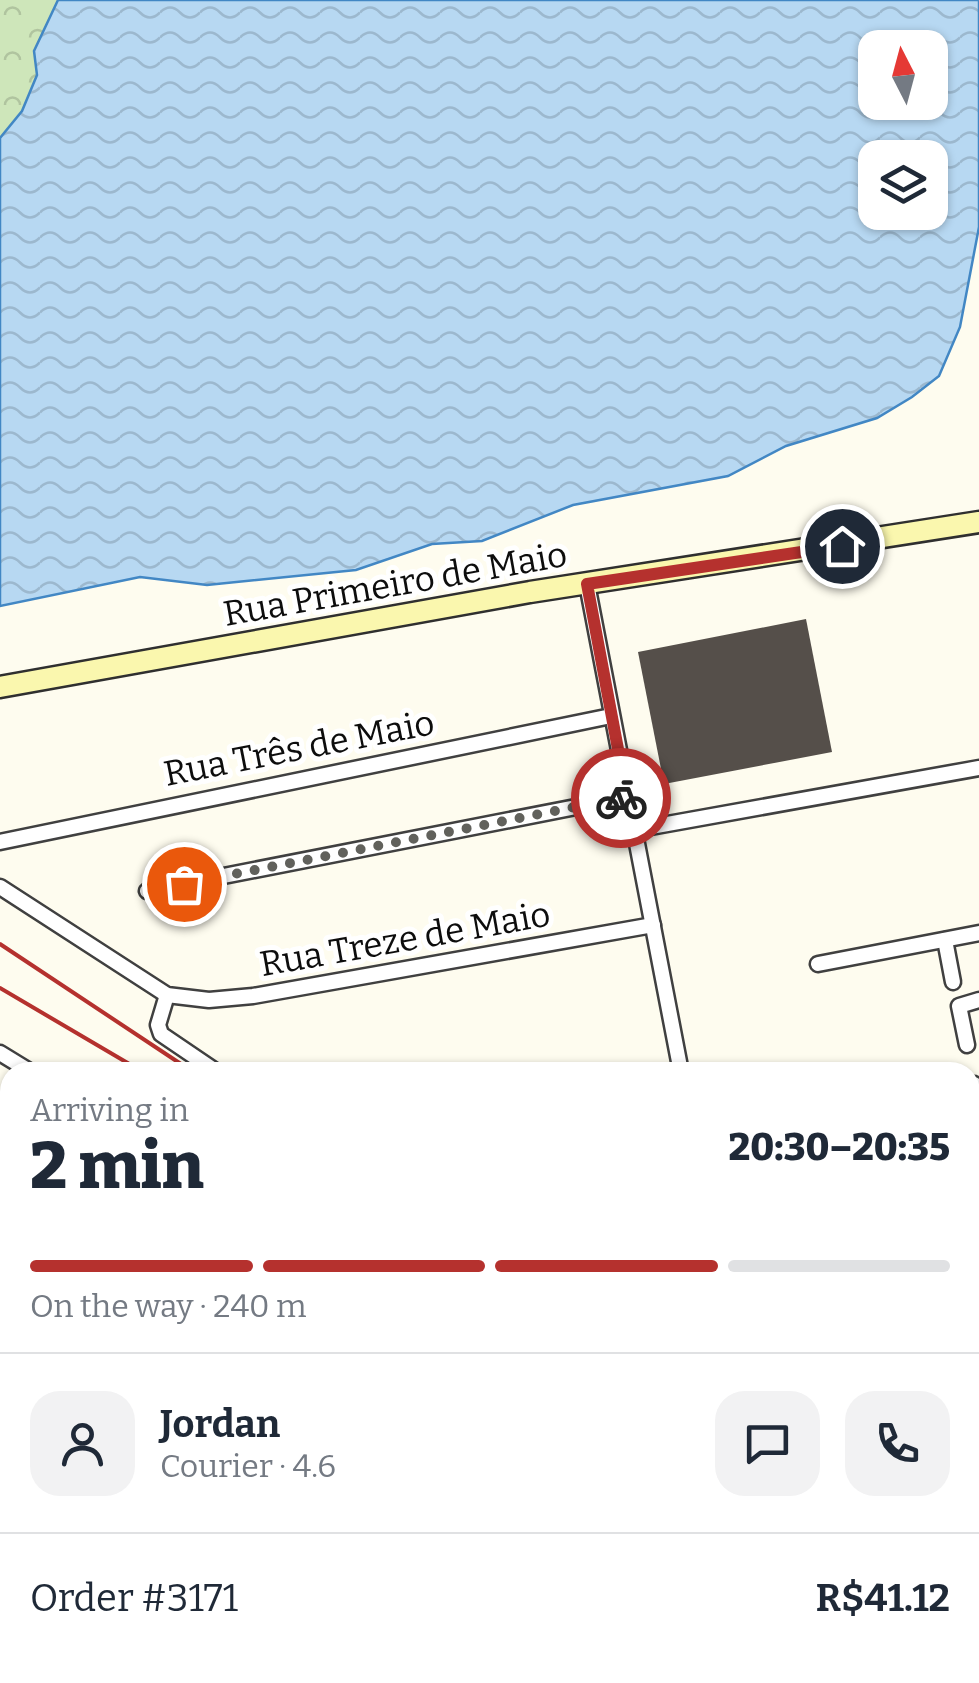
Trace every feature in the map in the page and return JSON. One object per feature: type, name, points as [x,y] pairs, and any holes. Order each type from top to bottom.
[{"type":"main road","name":"Rua Primeiro de Maio","points":[[0,688],[587,584],[979,522]]},
{"type":"street","points":[[587,584],[680,1062]]},
{"type":"street","name":"Rua Três de Maio","points":[[0,842],[611,716]]},
{"type":"street","points":[[634,830],[979,768]]},
{"type":"street","points":[[147,891],[627,797]]},
{"type":"street","points":[[0,888],[167,994],[158,1025],[160,1034],[203,1062]]},
{"type":"street","name":"Rua Treze de Maio","points":[[167,994],[209,1000],[253,996],[653,925]]},
{"type":"street","points":[[818,964],[979,932]]},
{"type":"street","points":[[945,940],[953,982]]},
{"type":"street","points":[[967,1046],[959,1007],[979,1000]]},
{"type":"green space","points":[[0,0],[58,0],[34,51],[37,75],[22,111],[0,138]]},
{"type":"water","points":[[58,0],[979,0],[979,227],[960,327],[939,376],[912,397],[877,418],[786,446],[728,476],[573,505],[482,541],[432,544],[356,570],[207,585],[140,577],[0,606],[0,138],[22,111],[37,75],[34,51]]},
{"type":"building","points":[[806,619],[832,752],[664,784],[638,652]]},
{"type":"railway","points":[[0,944],[178,1062]]},
{"type":"railway","points":[[0,988],[126,1062]]},
{"type":"way so far","points":[[184,884],[621,798]]},
{"type":"route","points":[[621,798],[627,797],[587,584],[842,546]]}]
